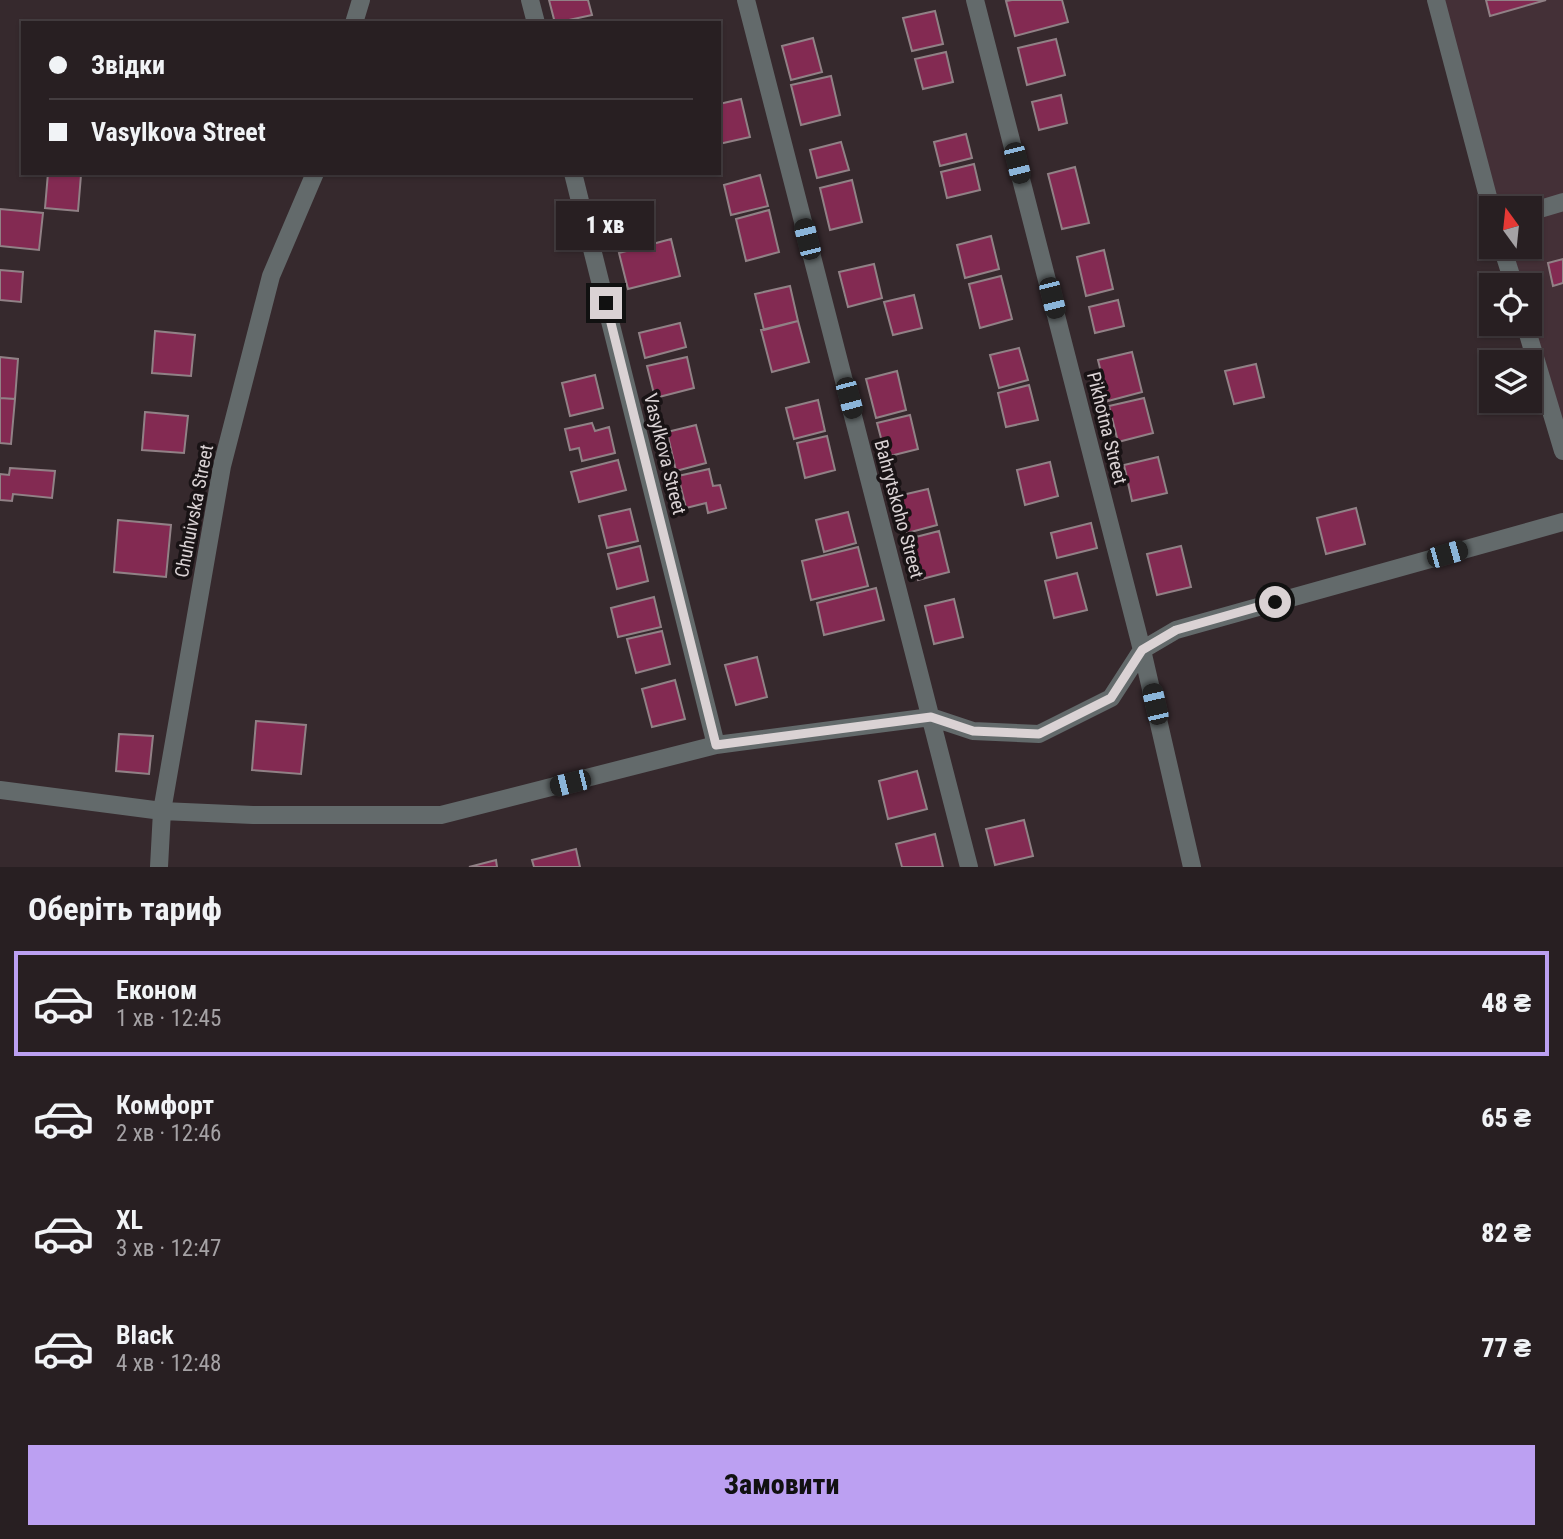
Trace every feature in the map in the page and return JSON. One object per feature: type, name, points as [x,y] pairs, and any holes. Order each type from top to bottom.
[{"type":"street","points":[[355,21],[361,0]]},
{"type":"street","points":[[530,0],[535,21]]},
{"type":"street","name":"Bahrytskoho Street","points":[[746,0],[969,867]]},
{"type":"street","name":"Pikhotna Street","points":[[975,0],[1142,650],[1192,867]]},
{"type":"street","points":[[1436,0],[1488,196]]},
{"type":"street","name":"Chuhuivska Street","points":[[159,867],[162,811],[222,466],[271,276],[314,175]]},
{"type":"street","name":"Vasylkova Street","points":[[574,175],[716,745]]},
{"type":"street","points":[[1542,208],[1563,202]]},
{"type":"street","points":[[1529,336],[1563,452]]},
{"type":"street","points":[[0,790],[162,811],[441,815],[716,745],[931,717],[973,731],[1039,734],[1111,698],[1142,650],[1176,630],[1563,522]]},
{"type":"shaded area","points":[[1436,0],[1563,0],[1563,451],[1542,370],[1542,350],[1537,350],[1533,336],[1542,336],[1542,273],[1510,273],[1506,259],[1542,259],[1542,196],[1488,196]]},
{"type":"building","points":[[549,0],[588,0],[592,15],[554,21]]},
{"type":"building","points":[[1062,0],[1068,22],[1015,36],[1006,1]]},
{"type":"building","points":[[1486,0],[1546,0],[1490,16]]},
{"type":"building","points":[[935,11],[943,44],[912,51],[903,18]]},
{"type":"building","points":[[813,38],[822,72],[791,80],[782,46]]},
{"type":"building","points":[[1056,39],[1065,75],[1027,85],[1018,48]]},
{"type":"building","points":[[946,52],[953,82],[923,89],[915,59]]},
{"type":"building","points":[[831,76],[840,115],[801,125],[791,85]]},
{"type":"building","points":[[1061,95],[1067,123],[1039,130],[1032,102]]},
{"type":"building","points":[[741,99],[750,137],[721,144],[721,104]]},
{"type":"building","points":[[966,134],[972,158],[940,166],[934,142]]},
{"type":"building","points":[[841,142],[849,170],[817,178],[810,150]]},
{"type":"building","points":[[974,164],[980,190],[947,198],[941,172]]},
{"type":"building","points":[[1075,167],[1089,223],[1062,229],[1048,174]]},
{"type":"building","points":[[48,175],[81,175],[78,211],[45,208]]},
{"type":"building","points":[[760,175],[768,206],[731,215],[724,185]]},
{"type":"building","points":[[852,180],[862,222],[830,230],[820,188]]},
{"type":"building","points":[[640,202],[648,233],[616,241],[609,210]]},
{"type":"building","points":[[0,209],[43,213],[39,250],[0,246]]},
{"type":"building","points":[[769,210],[779,252],[746,261],[736,219]]},
{"type":"building","points":[[991,236],[999,269],[965,278],[957,245]]},
{"type":"building","points":[[671,239],[680,276],[628,289],[619,253]]},
{"type":"building","points":[[1104,250],[1113,289],[1086,296],[1077,257]]},
{"type":"building","points":[[1563,259],[1563,283],[1553,286],[1548,263]]},
{"type":"building","points":[[874,264],[882,298],[848,307],[839,272]]},
{"type":"building","points":[[0,270],[23,272],[21,302],[0,300]]},
{"type":"building","points":[[1001,276],[1012,319],[980,328],[969,284]]},
{"type":"building","points":[[790,286],[798,321],[764,330],[755,294]]},
{"type":"building","points":[[914,295],[922,328],[893,335],[884,302]]},
{"type":"building","points":[[1118,300],[1124,326],[1095,333],[1089,307]]},
{"type":"building","points":[[798,321],[809,362],[772,372],[761,330]]},
{"type":"building","points":[[680,323],[686,347],[645,358],[639,333]]},
{"type":"building","points":[[155,331],[195,335],[191,376],[152,373]]},
{"type":"building","points":[[1019,348],[1028,380],[999,388],[990,355]]},
{"type":"building","points":[[1132,352],[1142,392],[1108,401],[1098,360]]},
{"type":"building","points":[[0,357],[18,359],[15,399],[0,398]]},
{"type":"building","points":[[687,357],[694,388],[655,398],[647,366]]},
{"type":"building","points":[[1256,364],[1264,397],[1234,404],[1225,371]]},
{"type":"building","points":[[897,371],[906,410],[876,418],[866,379]]},
{"type":"building","points":[[595,375],[603,408],[570,416],[562,383]]},
{"type":"building","points":[[1029,385],[1038,420],[1006,427],[998,393]]},
{"type":"building","points":[[0,398],[15,399],[11,444],[0,443]]},
{"type":"building","points":[[1144,398],[1153,433],[1118,442],[1109,406]]},
{"type":"building","points":[[818,400],[825,431],[794,439],[786,408]]},
{"type":"building","points":[[145,412],[188,416],[184,453],[142,450]]},
{"type":"building","points":[[910,415],[918,449],[886,457],[877,423]]},
{"type":"building","points":[[592,423],[595,431],[609,427],[615,453],[582,461],[579,448],[570,450],[565,429]]},
{"type":"building","points":[[696,425],[706,463],[676,471],[667,432]]},
{"type":"building","points":[[827,436],[835,470],[805,478],[797,443]]},
{"type":"building","points":[[1158,457],[1167,493],[1132,501],[1124,465]]},
{"type":"building","points":[[618,460],[626,490],[579,502],[571,472]]},
{"type":"building","points":[[1050,462],[1058,496],[1025,505],[1017,470]]},
{"type":"building","points":[[10,468],[55,471],[52,498],[13,494],[12,501],[0,500],[0,474],[9,475]]},
{"type":"building","points":[[709,469],[713,486],[720,485],[726,508],[708,513],[706,503],[686,508],[678,476]]},
{"type":"building","points":[[928,489],[937,525],[907,533],[898,496]]},
{"type":"building","points":[[1356,508],[1365,544],[1326,554],[1317,518]]},
{"type":"building","points":[[630,509],[638,541],[607,548],[599,516]]},
{"type":"building","points":[[848,512],[856,543],[824,552],[816,520]]},
{"type":"building","points":[[118,520],[171,525],[166,577],[114,572]]},
{"type":"building","points":[[1091,523],[1097,548],[1057,558],[1051,533]]},
{"type":"building","points":[[939,531],[949,572],[918,580],[908,539]]},
{"type":"building","points":[[640,546],[648,581],[617,589],[608,554]]},
{"type":"building","points":[[1181,546],[1191,587],[1157,595],[1147,554]]},
{"type":"building","points":[[858,547],[868,586],[811,600],[802,561]]},
{"type":"building","points":[[1077,573],[1087,610],[1054,618],[1045,581]]},
{"type":"building","points":[[876,588],[884,620],[824,635],[817,603]]},
{"type":"building","points":[[654,597],[661,627],[618,637],[611,608]]},
{"type":"building","points":[[954,599],[963,637],[934,644],[925,606]]},
{"type":"building","points":[[662,631],[670,664],[636,673],[627,639]]},
{"type":"building","points":[[757,657],[767,697],[736,705],[725,665]]},
{"type":"building","points":[[675,680],[685,719],[652,727],[642,689]]},
{"type":"building","points":[[256,721],[306,725],[301,774],[252,770]]},
{"type":"building","points":[[119,734],[153,736],[149,774],[116,771]]},
{"type":"building","points":[[917,771],[927,809],[888,819],[879,781]]},
{"type":"building","points":[[1024,820],[1033,856],[995,865],[986,829]]},
{"type":"building","points":[[935,834],[943,867],[902,867],[896,844]]},
{"type":"building","points":[[576,849],[580,867],[534,867],[532,860]]},
{"type":"building","points":[[496,860],[497,867],[469,867]]},
{"type":"route","points":[[606,303],[716,745],[931,717],[973,731],[1039,734],[1111,698],[1142,650],[1176,630],[1275,602]]}]
